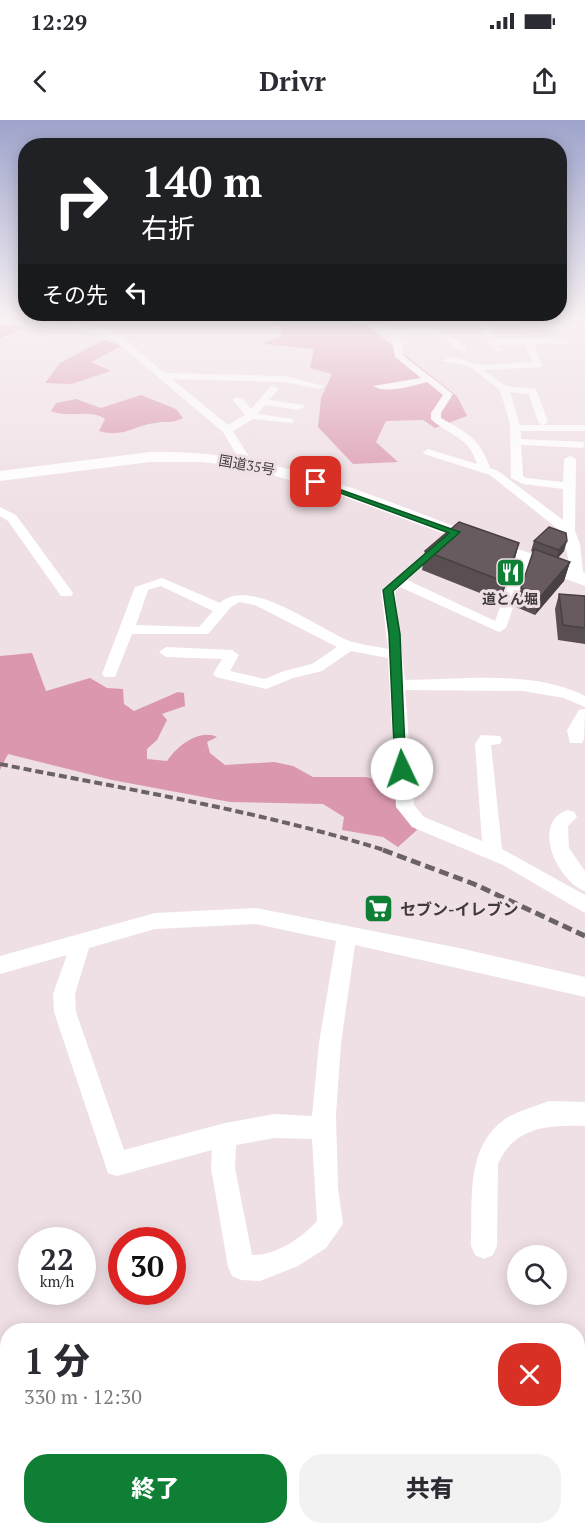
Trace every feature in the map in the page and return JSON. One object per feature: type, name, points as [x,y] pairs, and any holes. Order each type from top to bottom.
[{"type":"highway","name":"国道35号","points":[[0,476],[145,458],[198,457],[246,462],[297,475],[582,579]]},
{"type":"street","points":[[172,381],[227,430],[246,462]]},
{"type":"street","points":[[295,381],[319,386]]},
{"type":"street","points":[[378,386],[420,381]]},
{"type":"street","points":[[431,381],[448,394],[435,413],[436,419],[469,439],[478,448],[485,471]]},
{"type":"street","points":[[496,381],[504,389],[516,428],[517,478],[523,481],[569,486]]},
{"type":"street","points":[[227,430],[251,416],[274,388]]},
{"type":"street","points":[[504,389],[533,391],[543,422]]},
{"type":"street","points":[[238,400],[251,416],[289,421]]},
{"type":"street","points":[[262,402],[299,407]]},
{"type":"street","points":[[516,428],[585,428]]},
{"type":"street","points":[[517,442],[583,445]]},
{"type":"street","points":[[428,452],[485,471],[506,481],[569,531]]},
{"type":"street","points":[[570,459],[569,531],[582,579]]},
{"type":"street","points":[[0,511],[12,518],[66,593]]},
{"type":"street","points":[[455,532],[388,590],[395,655],[405,807],[418,822],[510,860],[585,905]]},
{"type":"street","points":[[398,581],[499,628],[524,558]]},
{"type":"street","points":[[110,674],[142,587],[162,582],[221,609]]},
{"type":"street","points":[[127,628],[203,631],[214,623],[221,609],[236,597],[246,597],[348,646],[395,655]]},
{"type":"street","points":[[166,652],[232,655],[221,674],[266,684],[289,674],[317,668],[348,646]]},
{"type":"street","points":[[397,685],[520,686],[560,690],[576,695],[585,702]]},
{"type":"street","points":[[576,739],[574,730],[585,714]]},
{"type":"street","points":[[493,854],[484,778],[483,744],[487,739],[494,740]]},
{"type":"street","points":[[568,817],[560,822],[557,836],[559,850],[566,863],[585,883]]},
{"type":"street","points":[[0,965],[155,921],[216,916],[256,916],[492,964],[585,987]]},
{"type":"street","points":[[225,1135],[224,1167],[241,1267],[258,1268],[296,1253],[324,1235],[330,1224],[325,1191],[323,1128],[329,1043],[347,935]]},
{"type":"street","points":[[81,942],[64,994],[65,1012],[117,1164],[225,1135],[275,1126],[323,1128]]},
{"type":"street","points":[[484,1246],[486,1164],[494,1145],[518,1125],[549,1113],[585,1114]]},
{"type":"shaded area","points":[[47,381],[80,381],[71,384],[45,383]]},
{"type":"shaded area","points":[[329,381],[438,381],[457,396],[467,416],[435,428],[423,420],[386,421],[376,442],[398,462],[353,464],[318,427],[321,398]]},
{"type":"shaded area","points":[[141,395],[176,409],[183,418],[108,433],[99,431],[105,419],[99,416],[51,411],[56,403],[76,399],[101,408]]},
{"type":"shaded area","points":[[32,653],[46,691],[90,678],[107,688],[123,689],[124,704],[134,711],[178,692],[184,693],[185,706],[162,714],[167,720],[157,740],[147,749],[147,759],[167,761],[189,740],[210,735],[217,737],[207,742],[210,753],[225,765],[274,762],[293,766],[313,777],[366,777],[384,782],[417,830],[398,847],[383,837],[342,830],[344,817],[323,804],[230,802],[112,780],[8,754],[0,770],[0,656]]},
{"type":"building","points":[[459,522],[519,543],[505,582],[425,551]]},
{"type":"building","points":[[549,527],[566,533],[567,541],[559,550],[534,541]]},
{"type":"building","points":[[534,549],[570,562],[541,596],[521,588]]},
{"type":"building","points":[[559,594],[585,596],[585,628],[563,625]]},
{"type":"railway","points":[[0,764],[146,792],[292,824],[387,851]]},
{"type":"railway","points":[[383,850],[474,884],[585,936]]},
{"type":"place","name":"道とん堀","points":[[510,572]]},
{"type":"place","name":"セブン-イレブン","points":[[379,909]]},
{"type":"route","points":[[316,482],[455,532],[388,590],[394,634],[402,769]]}]
